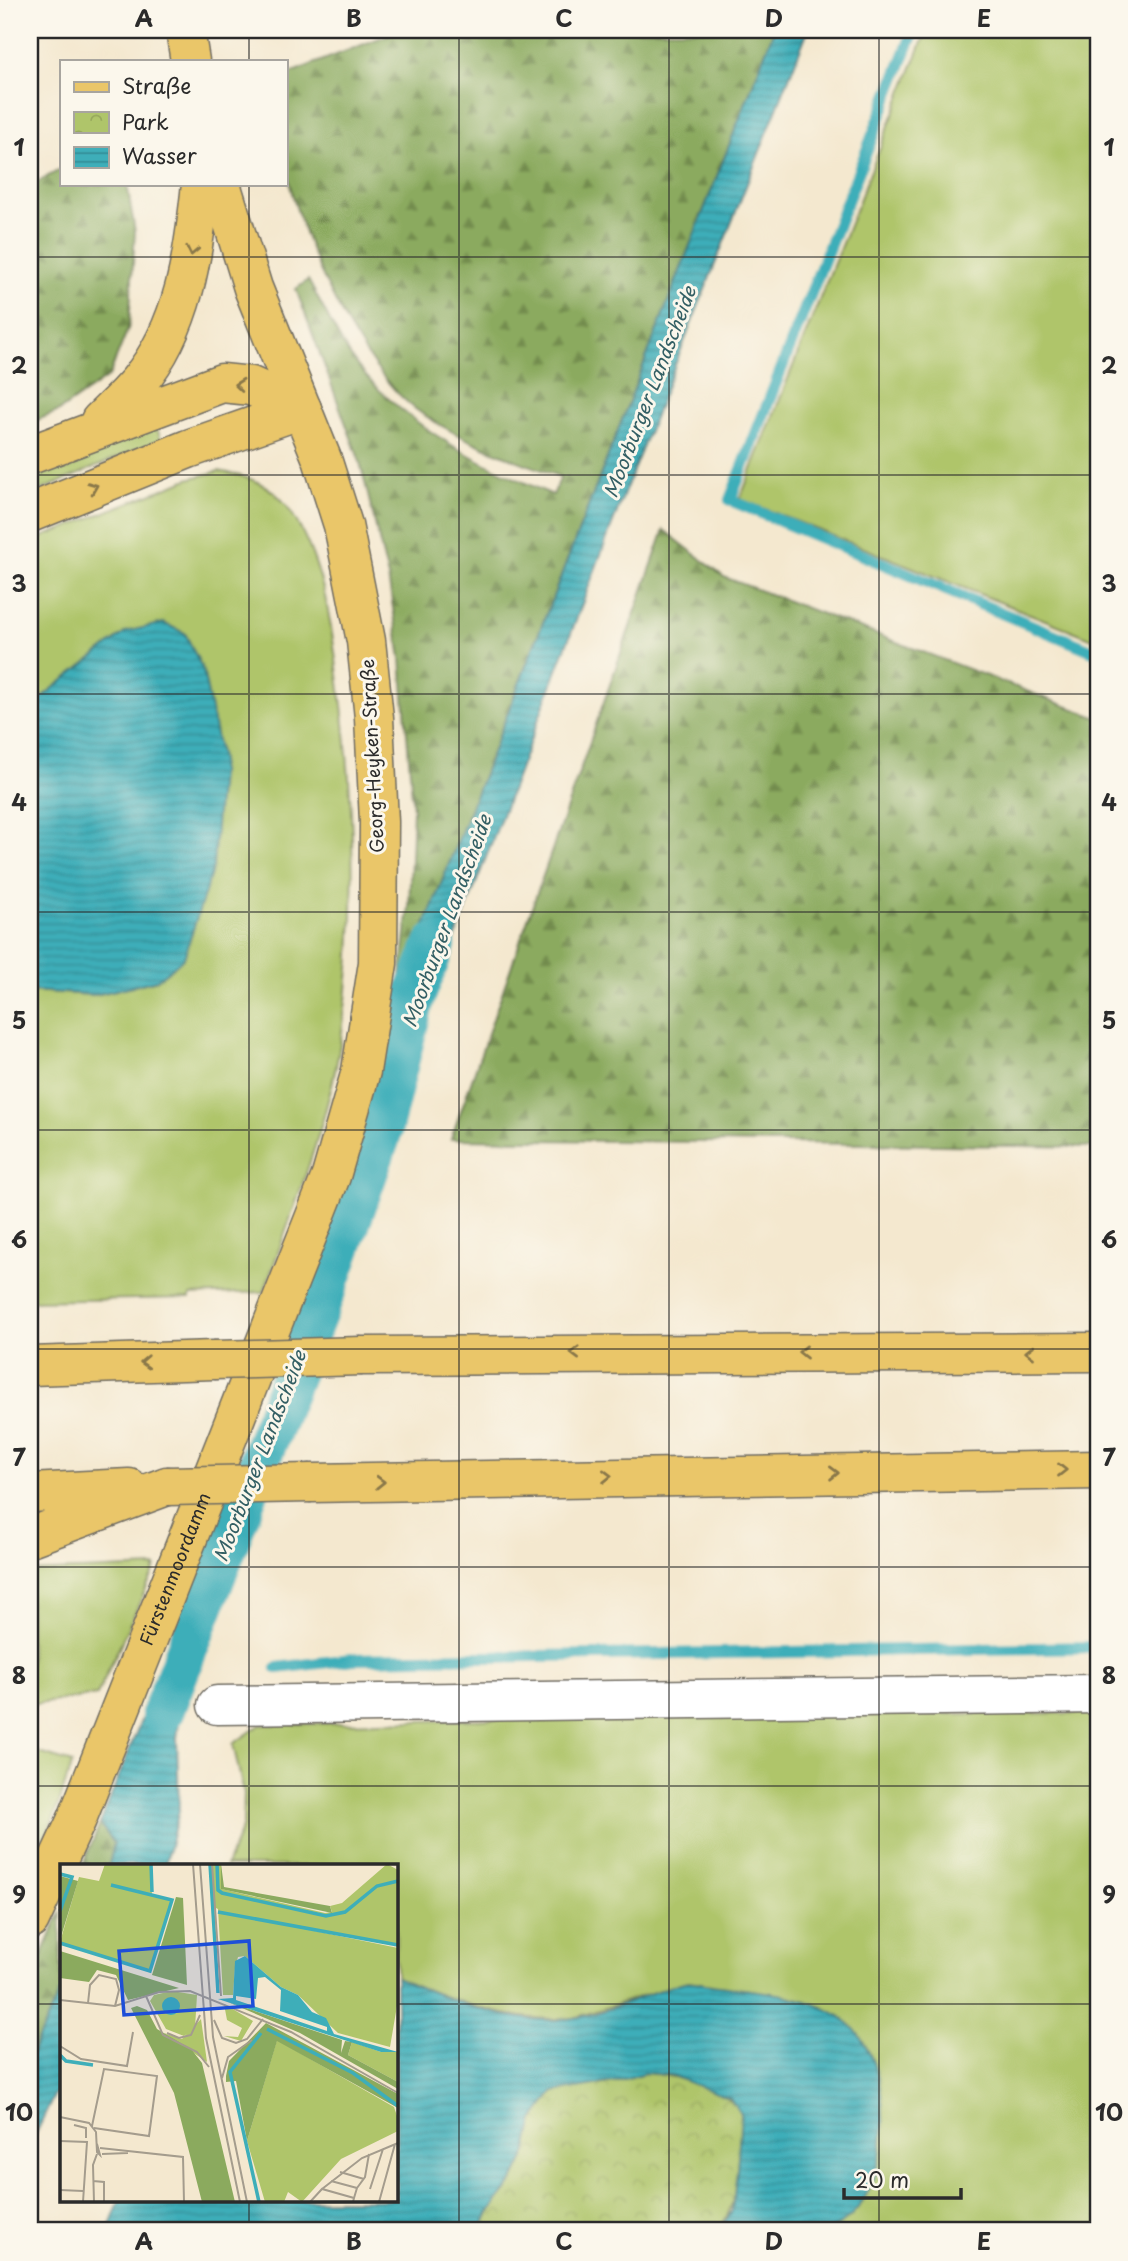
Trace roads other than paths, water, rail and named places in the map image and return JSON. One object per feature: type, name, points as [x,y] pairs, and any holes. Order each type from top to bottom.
[{"type":"main road","points":[[185,30],[190,60]]},
{"type":"main road","points":[[91,430],[139,381],[169,332],[182,298],[196,233],[201,186]]},
{"type":"main road","name":"Georg-Heyken-Straße","points":[[222,186],[253,288],[302,408],[344,525],[366,640],[374,718],[380,894],[378,963],[361,1071],[331,1176],[315,1217]]},
{"type":"main road","points":[[30,455],[222,383],[251,386],[302,408]]},
{"type":"main road","points":[[30,513],[188,449],[302,408]]},
{"type":"main road","name":"Fürstenmoordamm","points":[[30,1920],[77,1819],[315,1217]]},
{"type":"main road","points":[[30,1366],[362,1356],[1098,1352]]},
{"type":"main road","points":[[30,1493],[167,1486],[311,1483],[1098,1471]]},
{"type":"main road","points":[[30,1537],[167,1486]]},
{"type":"lane","points":[[217,1705],[1098,1694]]},
{"type":"water","points":[[774,30],[808,30],[625,491],[430,1005],[399,992]]},
{"type":"water","points":[[163,623],[185,633],[203,670],[221,759],[213,867],[184,958],[157,980],[95,995],[30,991],[30,706],[126,632]]},
{"type":"water","points":[[167,1655],[197,1667],[180,1714],[177,1738],[179,1811],[165,1864],[109,1864],[114,1843],[100,1824]]},
{"type":"water","points":[[397,1977],[475,2008],[537,2020],[558,2020],[591,2014],[687,1982],[792,1997],[808,2001],[838,2015],[858,2034],[872,2060],[881,2092],[883,2125],[879,2158],[869,2189],[853,2213],[830,2230],[795,2233],[719,2231],[732,2211],[741,2114],[730,2098],[670,2075],[645,2073],[613,2082],[553,2092],[534,2120],[526,2154],[513,2181],[488,2214],[481,2231],[108,2231],[119,2202],[397,2202]]},
{"type":"water","points":[[60,1992],[60,2083],[30,2146],[30,2056]]},
{"type":"waterway","points":[[914,30],[730,500],[1098,653]]},
{"type":"waterway","name":"Moorburger Landscheide","points":[[162,1714],[333,1270],[379,1139],[414,998],[435,944]]},
{"type":"waterway","points":[[277,1668],[353,1659],[1098,1647]]}]
